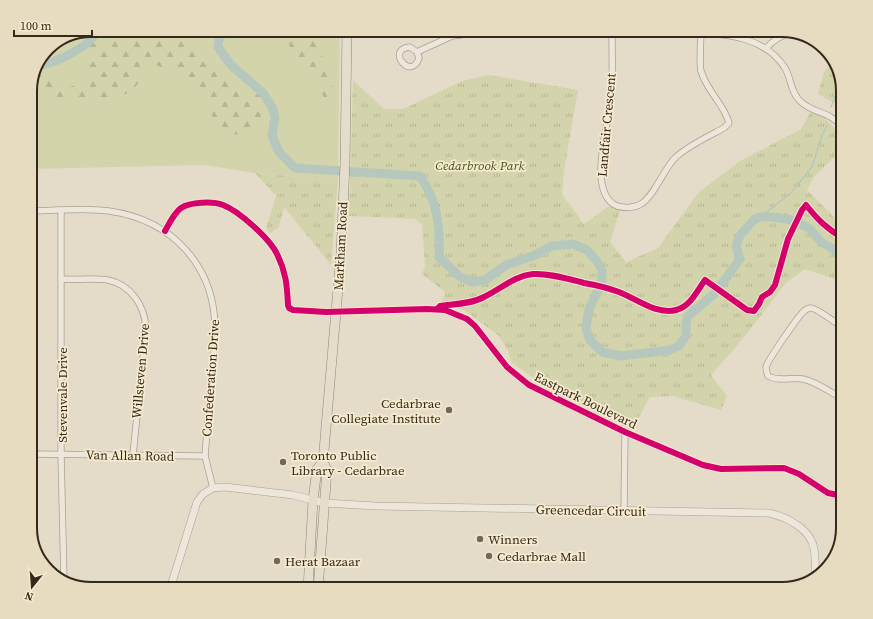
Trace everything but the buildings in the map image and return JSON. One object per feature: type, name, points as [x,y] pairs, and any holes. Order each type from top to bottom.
[{"type":"main road","name":"Markham Road","points":[[318,582],[327,470],[323,462],[341,254],[345,164],[347,37]]},
{"type":"main road","name":"Markham Road","points":[[308,582],[313,500],[317,469],[323,462]]},
{"type":"street","points":[[417,52],[450,37]]},
{"type":"street","name":"Landfair Crescent","points":[[612,37],[611,98],[601,165],[601,185],[605,195],[611,202],[627,208],[642,203],[648,197],[668,166],[679,154],[724,128],[729,123],[727,116],[701,71],[701,37]]},
{"type":"street","points":[[736,37],[748,39],[766,48],[784,67],[799,100],[807,107],[836,119]]},
{"type":"street","points":[[766,48],[779,37]]},
{"type":"street","name":"Eastpark Boulevard","points":[[165,231],[180,209],[192,204],[217,204],[226,207],[259,231],[277,253],[286,276],[289,308],[293,310],[445,310],[467,319],[475,326],[507,367],[529,385],[625,432],[712,468],[784,468],[792,470],[828,493],[836,495]]},
{"type":"street","name":"Confederation Drive","points":[[37,211],[108,211],[129,214],[149,222],[165,231],[178,241],[195,261],[203,274],[212,303],[214,317],[205,456],[213,488]]},
{"type":"street","name":"Stevenvale Drive","points":[[62,211],[61,454],[64,574]]},
{"type":"street","name":"Willsteven Drive","points":[[62,279],[108,280],[119,284],[137,299],[143,313],[146,331],[133,455]]},
{"type":"street","points":[[836,324],[818,310],[810,308],[807,309],[799,316],[766,366],[768,376],[774,379],[804,380],[814,383],[836,395]]},
{"type":"street","points":[[624,511],[625,432]]},
{"type":"street","name":"Van Allan Road","points":[[37,454],[205,456]]},
{"type":"street","points":[[173,582],[197,502],[203,494],[213,488]]},
{"type":"street","name":"Greencedar Circuit","points":[[213,488],[242,488],[293,495],[324,503],[418,507],[770,513],[794,522],[808,534],[814,548],[816,570]]},
{"type":"green space","points":[[84,37],[340,37],[338,180],[255,173],[204,165],[37,169],[37,88],[39,77],[48,58],[64,44]]},
{"type":"green space","points":[[84,37],[186,37],[197,50],[218,66],[225,77],[244,90],[262,96],[266,110],[260,126],[243,135],[230,134],[214,119],[196,87],[191,83],[181,80],[166,69],[151,63],[148,70],[133,90],[120,97],[104,98],[82,103],[65,100],[49,94],[41,86],[38,80],[43,67],[62,90],[88,80],[84,45],[81,38]]},
{"type":"green space","points":[[288,37],[327,37],[331,46],[330,49],[317,52],[332,65],[333,87],[329,109],[314,80],[303,68],[290,58]]},
{"type":"green space","points":[[829,65],[836,84],[836,104],[818,94],[824,72]]},
{"type":"green space","name":"Cedarbrook Park","points":[[489,75],[578,90],[564,171],[562,194],[584,224],[609,206],[620,210],[610,242],[626,262],[658,248],[699,192],[740,161],[801,129],[811,111],[818,114],[832,126],[836,133],[836,156],[813,178],[807,190],[836,219],[836,280],[805,269],[786,283],[736,347],[711,375],[727,396],[721,410],[673,396],[650,397],[633,428],[547,388],[511,362],[508,351],[499,336],[464,310],[441,303],[445,292],[422,274],[425,266],[422,225],[415,219],[349,216],[353,80],[384,109],[403,109],[462,81]]},
{"type":"green space","points":[[255,173],[338,180],[331,265],[284,207],[279,227],[270,233],[266,228],[276,196]]},
{"type":"waterway","points":[[45,64],[56,61],[73,52],[93,37]]},
{"type":"waterway","points":[[220,37],[218,47],[231,65],[263,93],[272,107],[275,117],[272,136],[279,152],[295,168],[420,176],[431,195],[437,215],[439,257],[459,276],[472,282],[485,280],[506,265],[533,256],[552,246],[573,244],[587,250],[602,270],[602,282],[589,309],[586,328],[590,340],[602,352],[621,356],[670,350],[679,346],[686,336],[688,316],[715,293],[740,259],[736,246],[740,235],[755,219],[760,217],[773,217],[791,220],[809,228],[821,242],[836,251]]},
{"type":"waterway","points":[[831,107],[836,94]]},
{"type":"waterway","points":[[760,217],[790,194],[812,167],[822,135],[827,126]]},
{"type":"cycle path","points":[[165,231],[176,213],[185,206],[202,203],[223,205],[230,208],[245,219],[261,233],[273,248],[277,254],[284,273],[288,305],[289,308],[293,310],[326,312],[427,309],[445,310],[467,319],[475,326],[507,367],[529,385],[625,432],[703,465],[721,469],[784,468],[799,474],[828,493],[836,495]]},
{"type":"cycle path","points":[[437,309],[440,306],[474,301],[526,275],[546,274],[606,288],[619,292],[647,306],[669,311],[685,306],[693,298],[705,280],[747,310],[754,311],[762,297],[770,292],[775,285],[788,239],[806,205],[823,224],[836,234]]},
{"type":"place","name":"Cedarbrae Collegiate Institute","points":[[449,410]]},
{"type":"place","name":"Toronto Public Library - Cedarbrae","points":[[283,462]]},
{"type":"place","name":"Winners","points":[[480,539]]},
{"type":"place","name":"Cedarbrae Mall","points":[[489,556]]},
{"type":"place","name":"Herat Bazaar","points":[[277,561]]}]
